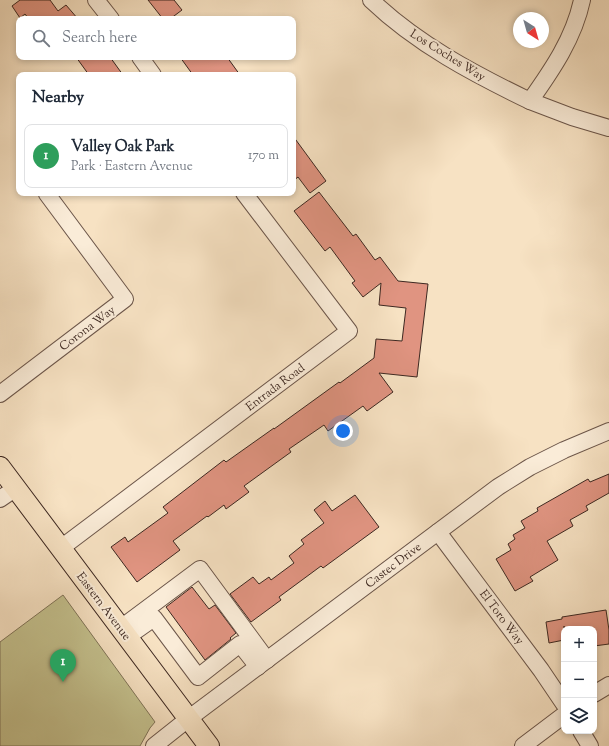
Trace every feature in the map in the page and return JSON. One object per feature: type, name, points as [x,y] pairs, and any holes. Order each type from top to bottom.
[{"type":"main road","name":"Eastern Avenue","points":[[0,467],[8,494],[61,548],[209,746]]},
{"type":"street","points":[[96,0],[109,16]]},
{"type":"street","name":"Los Coches Way","points":[[371,0],[414,35],[448,58],[485,79],[530,101],[572,117],[609,128]]},
{"type":"street","points":[[530,101],[554,67],[571,33],[582,0]]},
{"type":"street","points":[[142,60],[152,72]]},
{"type":"street","name":"Corona Way","points":[[0,394],[125,300],[47,196]]},
{"type":"street","name":"Entrada Road","points":[[61,548],[349,331],[246,196]]},
{"type":"street","name":"Castec Drive","points":[[154,746],[262,663],[498,487],[564,450],[609,431]]},
{"type":"street","name":"El Toro Way","points":[[438,532],[542,670],[561,699]]},
{"type":"street","points":[[124,632],[200,569],[262,663]]},
{"type":"street","points":[[124,632],[154,618],[198,677],[240,644],[262,663]]},
{"type":"street","points":[[597,692],[609,685]]},
{"type":"street","points":[[523,746],[561,717]]},
{"type":"street","points":[[583,734],[590,746]]},
{"type":"shaded area","points":[[63,595],[155,722],[140,746],[0,746],[0,642]]},
{"type":"building","points":[[20,0],[50,0],[58,11],[66,5],[75,16],[27,16],[25,14],[19,16],[12,6]]},
{"type":"building","points":[[148,0],[174,0],[182,10],[174,16],[161,16]]},
{"type":"building","points":[[78,60],[112,60],[121,72],[87,72]]},
{"type":"building","points":[[182,60],[229,60],[238,72],[191,72]]},
{"type":"building","points":[[296,140],[326,181],[310,193],[298,177],[296,179]]},
{"type":"building","points":[[319,192],[353,236],[356,234],[375,260],[380,257],[398,281],[428,284],[417,377],[379,373],[393,392],[367,411],[363,406],[328,431],[324,425],[289,449],[291,452],[244,486],[249,492],[226,509],[224,505],[173,541],[180,550],[137,582],[111,547],[125,537],[128,542],[168,513],[163,507],[224,460],[226,462],[374,358],[376,339],[402,341],[406,308],[379,305],[381,283],[363,297],[352,283],[355,281],[330,247],[325,251],[294,211]]},
{"type":"building","points":[[609,474],[609,493],[586,506],[588,510],[570,520],[573,526],[547,541],[558,560],[530,577],[533,581],[515,591],[496,559],[511,550],[508,544],[515,539],[513,535],[525,528],[521,521],[538,511],[537,508],[588,479],[590,482]]},
{"type":"building","points":[[355,495],[379,527],[323,568],[321,566],[279,597],[281,600],[251,622],[230,594],[253,577],[259,584],[269,577],[271,580],[294,563],[289,556],[304,544],[301,540],[324,523],[314,510],[325,501],[332,511]]},
{"type":"building","points":[[192,587],[209,609],[215,605],[236,633],[230,638],[231,639],[205,660],[166,607]]},
{"type":"building","points":[[606,610],[609,630],[609,644],[597,646],[597,626],[561,626],[561,641],[549,643],[546,622],[562,619],[562,617]]},
{"type":"place","name":"Valley Oak Park","points":[[63,682]]}]
